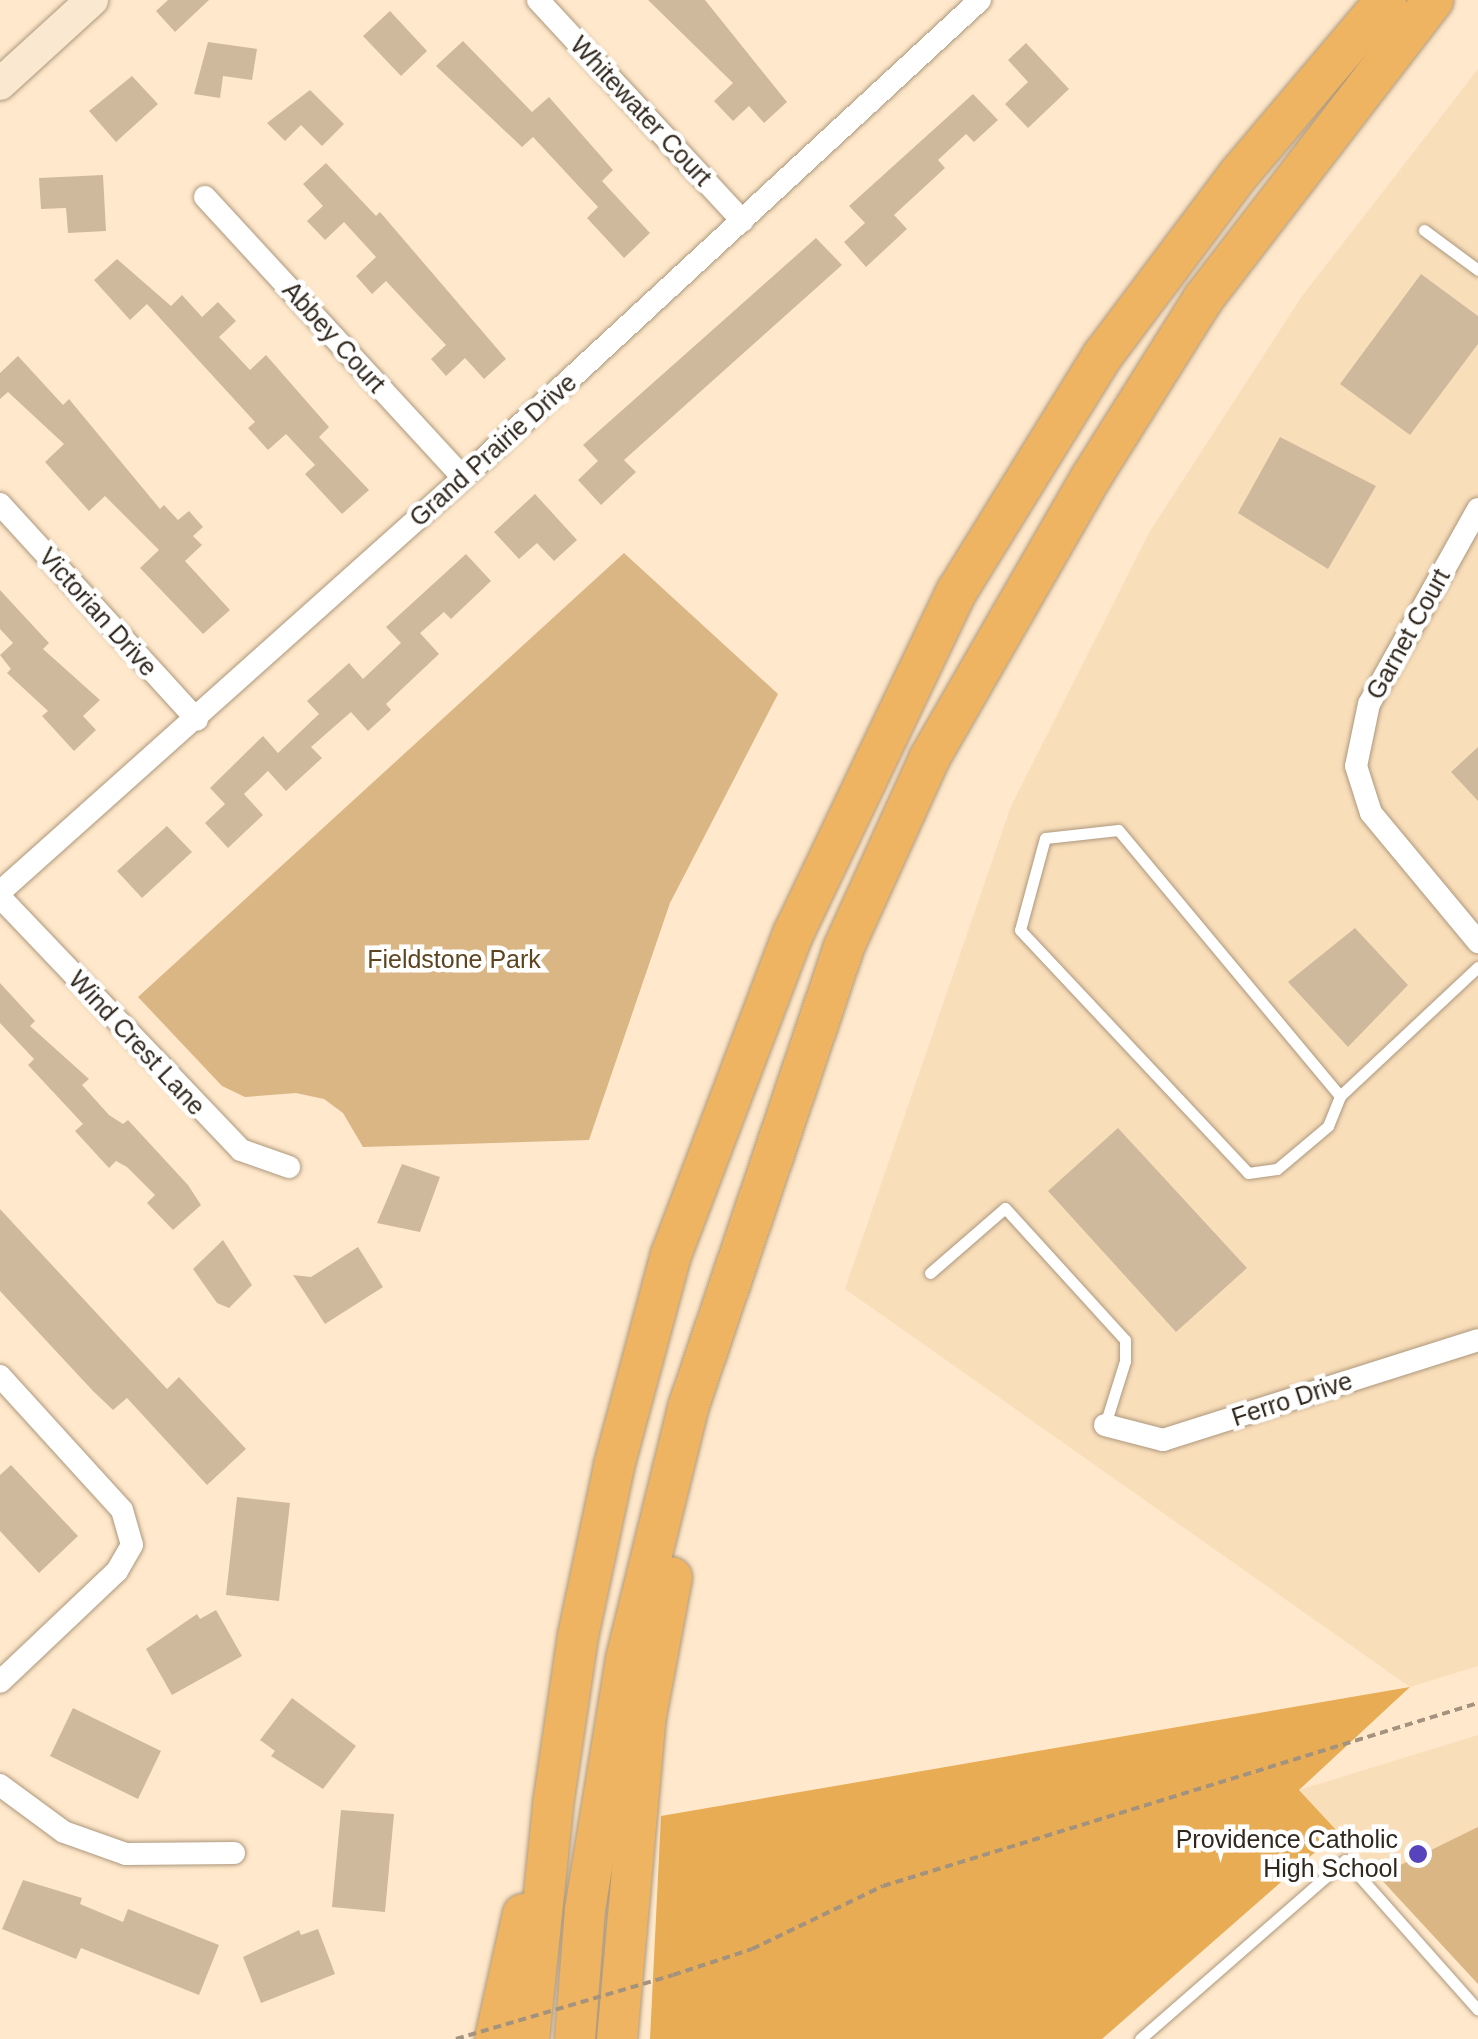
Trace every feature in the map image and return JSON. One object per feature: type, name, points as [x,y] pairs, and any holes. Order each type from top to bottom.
[{"type":"highway","points":[[529,2039],[553,1804],[578,1636],[614,1466],[671,1255],[794,932],[870,762],[956,591],[1102,355],[1239,174],[1386,0]]},
{"type":"highway","points":[[574,2039],[585,1910],[626,1659],[688,1408],[843,949],[928,759],[1038,566],[1203,299],[1433,0]]},
{"type":"highway","points":[[617,2039],[646,1716],[726,1289]]},
{"type":"highway","points":[[496,2039],[505,1980],[553,1804]]},
{"type":"street","points":[[0,84],[92,0]]},
{"type":"street","name":"Whitewater Court","points":[[538,0],[743,222]]},
{"type":"street","name":"Grand Prairie Drive","points":[[0,895],[743,222],[980,0]]},
{"type":"street","name":"Abbey Court","points":[[206,197],[462,478]]},
{"type":"street","name":"Victorian Drive","points":[[0,504],[197,720]]},
{"type":"street","name":"Garnet Court","points":[[1478,510],[1369,704],[1356,766],[1371,812],[1478,942]]},
{"type":"street","name":"Wind Crest Lane","points":[[0,895],[241,1150],[289,1166]]},
{"type":"street","name":"Ferro Drive","points":[[1104,1425],[1164,1440],[1478,1340]]},
{"type":"street","points":[[0,1376],[122,1510],[132,1545],[117,1570],[0,1682]]},
{"type":"street","points":[[0,1785],[64,1832],[112,1850],[157,1858],[234,1854]]},
{"type":"lane","points":[[1424,230],[1478,270]]},
{"type":"lane","points":[[1340,1096],[1118,830],[1045,838],[1020,930],[1248,1173],[1277,1169],[1328,1126],[1340,1096],[1478,968]]},
{"type":"lane","points":[[930,1273],[1004,1208],[1124,1340],[1125,1361],[1104,1425]]},
{"type":"lane","points":[[1140,2039],[1345,1860],[1478,2010]]},
{"type":"path","points":[[456,2039],[752,1949],[882,1886],[1478,1703]]},
{"type":"shaded area","points":[[1478,69],[1478,1666],[1410,1687],[845,1289],[1011,806],[1150,531],[1302,296]]},
{"type":"shaded area","points":[[1410,1687],[1299,1790],[1338,1832],[1102,2039],[650,2039],[661,1816]]},
{"type":"shaded area","name":"Providence Catholic High School","points":[[1478,1735],[1478,1984],[1299,1790]]},
{"type":"green space","name":"Fieldstone Park","points":[[624,553],[778,694],[670,903],[589,1140],[363,1147],[343,1113],[324,1099],[296,1093],[245,1097],[222,1086],[138,997]]},
{"type":"green space","points":[[1478,1827],[1478,1984],[1378,1876]]},
{"type":"building","points":[[168,0],[209,0],[175,32],[156,11]]},
{"type":"building","points":[[648,0],[705,0],[787,102],[764,123],[749,106],[733,121],[714,101],[733,83]]},
{"type":"building","points":[[390,11],[427,51],[401,76],[363,36]]},
{"type":"building","points":[[463,41],[532,112],[549,97],[613,170],[602,181],[650,233],[624,258],[587,218],[598,207],[533,137],[522,147],[436,66]]},
{"type":"building","points":[[208,42],[257,49],[252,80],[223,76],[220,98],[194,94]]},
{"type":"building","points":[[1026,43],[1069,89],[1028,128],[1005,104],[1028,82],[1008,60]]},
{"type":"building","points":[[132,76],[158,104],[116,142],[89,111]]},
{"type":"building","points":[[310,90],[344,124],[322,146],[301,125],[285,141],[267,123]]},
{"type":"building","points":[[973,94],[998,120],[974,142],[966,134],[938,160],[945,168],[894,215],[907,229],[866,267],[844,242],[865,223],[849,206]]},
{"type":"building","points":[[326,163],[376,216],[380,212],[506,359],[484,379],[465,358],[446,376],[431,359],[446,345],[386,281],[372,294],[356,276],[376,257],[344,222],[325,240],[307,221],[323,206],[303,184]]},
{"type":"building","points":[[103,175],[106,231],[68,233],[66,208],[41,209],[39,178]]},
{"type":"building","points":[[816,238],[842,265],[624,460],[636,472],[601,505],[578,480],[598,461],[583,445]]},
{"type":"building","points":[[117,259],[171,306],[182,295],[202,317],[218,302],[236,321],[219,337],[250,370],[266,355],[329,427],[319,437],[369,490],[342,514],[305,474],[315,465],[286,434],[268,450],[248,428],[255,422],[147,304],[130,320],[94,280]]},
{"type":"building","points":[[1421,274],[1478,316],[1478,344],[1410,435],[1340,384]]},
{"type":"building","points":[[18,356],[63,405],[69,399],[160,509],[164,505],[178,520],[189,511],[203,527],[193,536],[202,545],[185,561],[230,610],[203,634],[140,568],[159,550],[105,496],[89,511],[45,462],[64,444],[8,392],[0,399],[0,373]]},
{"type":"building","points":[[1280,437],[1376,486],[1328,569],[1238,513]]},
{"type":"building","points":[[535,494],[577,540],[554,561],[537,543],[519,559],[494,532]]},
{"type":"building","points":[[466,554],[491,581],[451,619],[444,612],[420,633],[439,654],[386,704],[391,710],[368,731],[351,712],[311,747],[322,758],[286,791],[268,771],[244,794],[263,815],[228,848],[205,823],[225,804],[210,788],[263,736],[278,753],[319,714],[307,701],[349,663],[363,679],[401,643],[386,627]]},
{"type":"building","points":[[0,590],[49,643],[43,649],[100,700],[83,716],[96,730],[74,751],[42,716],[48,711],[7,673],[11,669],[0,655],[13,643],[0,629]]},
{"type":"building","points":[[1478,747],[1478,801],[1451,772]]},
{"type":"building","points":[[167,826],[192,852],[142,898],[117,871]]},
{"type":"building","points":[[1355,928],[1408,985],[1348,1047],[1288,982]]},
{"type":"building","points":[[0,983],[35,1021],[30,1026],[89,1079],[82,1085],[109,1115],[123,1124],[128,1120],[188,1185],[201,1205],[173,1230],[147,1203],[155,1195],[127,1167],[116,1161],[109,1168],[75,1131],[83,1124],[28,1065],[34,1059],[0,1023]]},
{"type":"building","points":[[1118,1128],[1247,1268],[1176,1332],[1048,1191]]},
{"type":"building","points":[[402,1164],[440,1177],[420,1232],[377,1223]]},
{"type":"building","points":[[0,1209],[167,1389],[179,1377],[246,1449],[207,1485],[127,1398],[113,1410],[0,1291]]},
{"type":"building","points":[[223,1240],[252,1285],[229,1308],[217,1303],[193,1269]]},
{"type":"building","points":[[358,1247],[383,1287],[325,1324],[293,1275],[311,1277]]},
{"type":"building","points":[[11,1465],[78,1536],[39,1573],[0,1531],[0,1475]]},
{"type":"building","points":[[237,1497],[290,1503],[279,1601],[226,1595]]},
{"type":"building","points":[[216,1610],[242,1656],[172,1695],[146,1649],[197,1614],[200,1619]]},
{"type":"building","points":[[292,1698],[356,1746],[323,1789],[271,1756],[275,1751],[260,1740]]},
{"type":"building","points":[[73,1708],[161,1751],[138,1799],[50,1756]]},
{"type":"building","points":[[341,1810],[394,1814],[385,1912],[332,1907]]},
{"type":"building","points":[[23,1880],[82,1898],[80,1904],[123,1922],[128,1909],[219,1945],[199,1995],[81,1948],[76,1959],[2,1929]]},
{"type":"building","points":[[318,1929],[335,1974],[261,2003],[243,1957],[299,1930],[301,1935]]},
{"type":"place","name":"Providence Catholic High School","points":[[1418,1854]]}]
